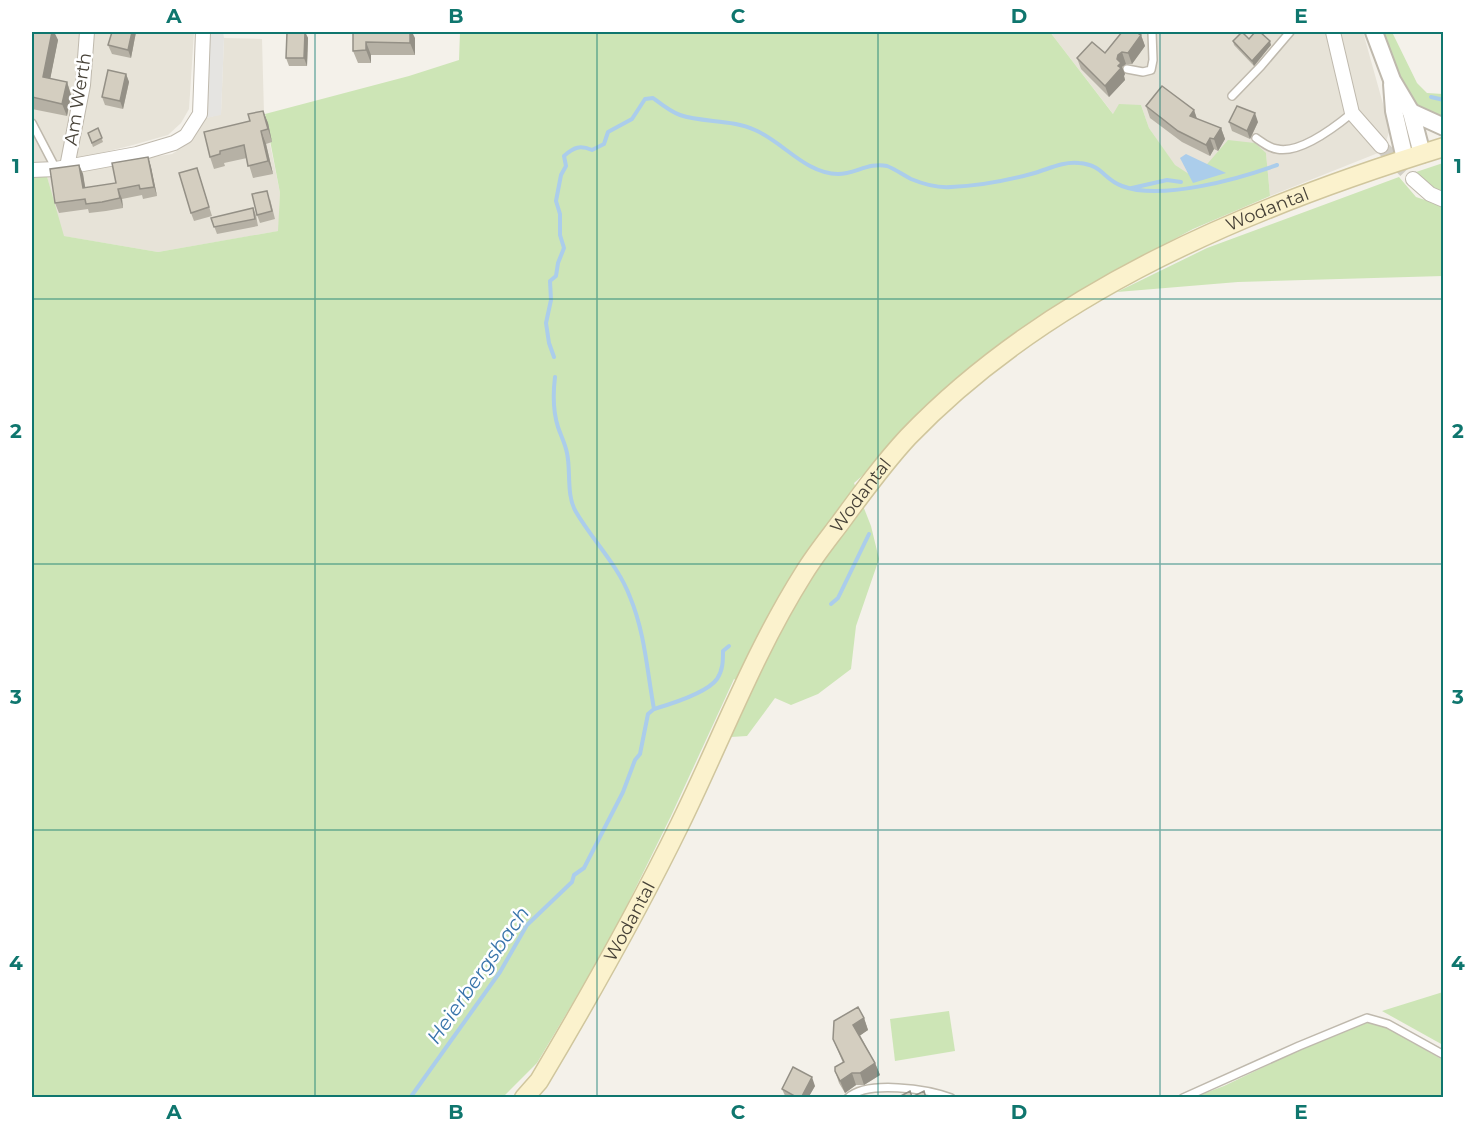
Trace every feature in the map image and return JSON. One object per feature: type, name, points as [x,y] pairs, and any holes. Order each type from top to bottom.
[{"type":"main road","name":"Wodantal","points":[[524,1098],[539,1081],[613,955],[681,823],[769,635],[805,572],[875,474],[909,436],[957,391],[1008,349],[1086,297],[1166,255],[1251,217],[1345,180],[1443,147]]},
{"type":"street","name":"Am Werth","points":[[61,168],[83,86],[87,32]]},
{"type":"street","points":[[32,170],[61,168],[137,154],[174,143],[186,136],[200,114],[203,32]]},
{"type":"street","points":[[1333,32],[1352,113],[1380,146]]},
{"type":"street","points":[[1374,32],[1392,80],[1411,112],[1413,157]]},
{"type":"street","points":[[1392,80],[1394,111],[1413,157]]},
{"type":"street","points":[[1411,112],[1443,127]]},
{"type":"street","points":[[1413,179],[1430,194],[1443,200]]},
{"type":"lane","points":[[1127,69],[1143,72],[1150,70],[1154,60],[1152,32]]},
{"type":"lane","points":[[1232,96],[1290,32]]},
{"type":"lane","points":[[1256,138],[1279,150],[1290,148],[1315,140],[1352,113]]},
{"type":"lane","points":[[32,123],[61,168]]},
{"type":"lane","points":[[1183,1098],[1368,1018],[1388,1024],[1443,1055]]},
{"type":"lane","points":[[848,1098],[852,1094],[868,1090],[889,1088],[917,1089],[940,1093],[951,1098]]},
{"type":"shaded area","points":[[32,32],[194,32],[189,109],[181,123],[168,135],[57,164],[32,166]]},
{"type":"shaded area","points":[[207,32],[223,32],[224,38],[221,115],[206,118]]},
{"type":"shaded area","points":[[1050,32],[1363,32],[1390,129],[1383,151],[1270,196],[1266,153],[1210,163],[1195,178],[1175,166],[1149,128],[1141,105],[1114,115]]},
{"type":"shaded area","points":[[224,38],[262,39],[264,114],[280,193],[279,231],[158,252],[63,236],[46,173],[172,154],[191,142],[206,118],[221,114]]},
{"type":"green space","points":[[460,32],[1050,32],[1113,114],[1119,104],[1141,105],[1149,128],[1175,165],[1195,178],[1228,140],[1255,143],[1266,153],[1270,196],[1193,229],[1135,260],[1055,308],[854,483],[871,526],[879,559],[856,626],[851,669],[818,694],[791,705],[775,698],[747,736],[731,737],[749,689],[734,679],[671,816],[609,942],[537,1063],[503,1097],[32,1098],[32,174],[46,173],[64,236],[158,252],[278,231],[280,193],[265,114],[409,76],[459,60]]},
{"type":"green space","points":[[1382,32],[1392,32],[1417,83],[1427,93],[1443,94],[1443,120],[1419,109],[1398,72]]},
{"type":"green space","points":[[1443,163],[1443,191],[1433,188],[1416,172]]},
{"type":"green space","points":[[1399,177],[1416,197],[1443,206],[1443,276],[1238,282],[1117,292],[1207,248]]},
{"type":"green space","points":[[1443,992],[1443,1045],[1382,1011]]},
{"type":"green space","points":[[949,1011],[955,1051],[895,1061],[890,1019]]},
{"type":"green space","points":[[1369,1022],[1382,1025],[1443,1060],[1443,1097],[1192,1098],[1224,1086],[1299,1050]]},
{"type":"water","points":[[1186,154],[1226,173],[1193,183],[1180,158]]},
{"type":"building","points":[[32,32],[52,32],[43,77],[67,82],[62,104],[32,97]]},
{"type":"building","points":[[112,32],[132,32],[128,50],[108,45]]},
{"type":"building","points":[[287,32],[305,32],[304,58],[286,58]]},
{"type":"building","points":[[353,32],[410,32],[410,43],[366,42],[366,50],[353,51]]},
{"type":"building","points":[[1122,32],[1136,32],[1141,35],[1128,53],[1122,52],[1118,55],[1117,59],[1121,63],[1118,66],[1121,68],[1105,86],[1077,58],[1092,42],[1105,53]]},
{"type":"building","points":[[1242,32],[1249,39],[1255,32],[1260,32],[1270,41],[1252,61],[1233,41]]},
{"type":"building","points":[[108,70],[126,74],[120,101],[102,97]]},
{"type":"building","points":[[1162,86],[1194,110],[1190,116],[1221,128],[1214,139],[1210,138],[1206,145],[1178,131],[1146,106]]},
{"type":"building","points":[[1237,106],[1255,113],[1247,131],[1229,122]]},
{"type":"building","points":[[263,111],[268,129],[261,131],[268,161],[248,166],[244,145],[220,151],[220,154],[210,157],[204,132],[250,121],[248,114]]},
{"type":"building","points":[[98,128],[102,138],[92,143],[88,133]]},
{"type":"building","points":[[148,157],[154,187],[140,189],[139,185],[118,189],[120,198],[102,202],[86,204],[85,199],[55,203],[50,169],[79,165],[83,188],[116,183],[112,163]]},
{"type":"building","points":[[197,168],[209,207],[191,213],[179,173]]},
{"type":"building","points":[[267,191],[272,211],[257,215],[252,194]]},
{"type":"building","points":[[253,208],[255,219],[214,227],[211,218]]},
{"type":"building","points":[[858,1007],[864,1018],[853,1025],[875,1063],[860,1073],[852,1073],[840,1081],[835,1067],[844,1062],[833,1039],[834,1021]]},
{"type":"building","points":[[793,1067],[812,1077],[801,1098],[782,1089]]},
{"type":"building","points":[[910,1091],[912,1097],[924,1091],[926,1098],[897,1098]]},
{"type":"waterway","points":[[1431,97],[1444,100]]},
{"type":"waterway","name":"Heierbergsbach","points":[[554,357],[546,323],[551,300],[550,281],[556,276],[564,248],[556,201],[561,175],[566,166],[564,156],[577,148],[592,150],[604,144],[608,132],[632,119],[645,99],[653,98],[680,115],[736,124],[755,130],[805,163],[826,173],[838,174],[880,165],[887,166],[916,181],[941,187],[971,186],[1001,181],[1073,163],[1093,166],[1122,186],[1138,190],[1178,190],[1221,182],[1277,165]]},
{"type":"waterway","points":[[1132,188],[1167,180],[1181,182]]},
{"type":"waterway","name":"Heierbergsbach","points":[[410,1098],[500,972],[527,925],[572,882],[574,875],[584,868],[623,792],[635,760],[640,754],[648,714],[654,709],[642,638],[630,597],[619,574],[573,505],[567,453],[555,415],[555,377]]},
{"type":"waterway","points":[[831,604],[838,598],[869,534]]},
{"type":"waterway","points":[[654,709],[688,697],[712,684],[720,672],[723,651],[729,646]]},
{"type":"tunnel","points":[[1381,146],[1413,179]]}]
